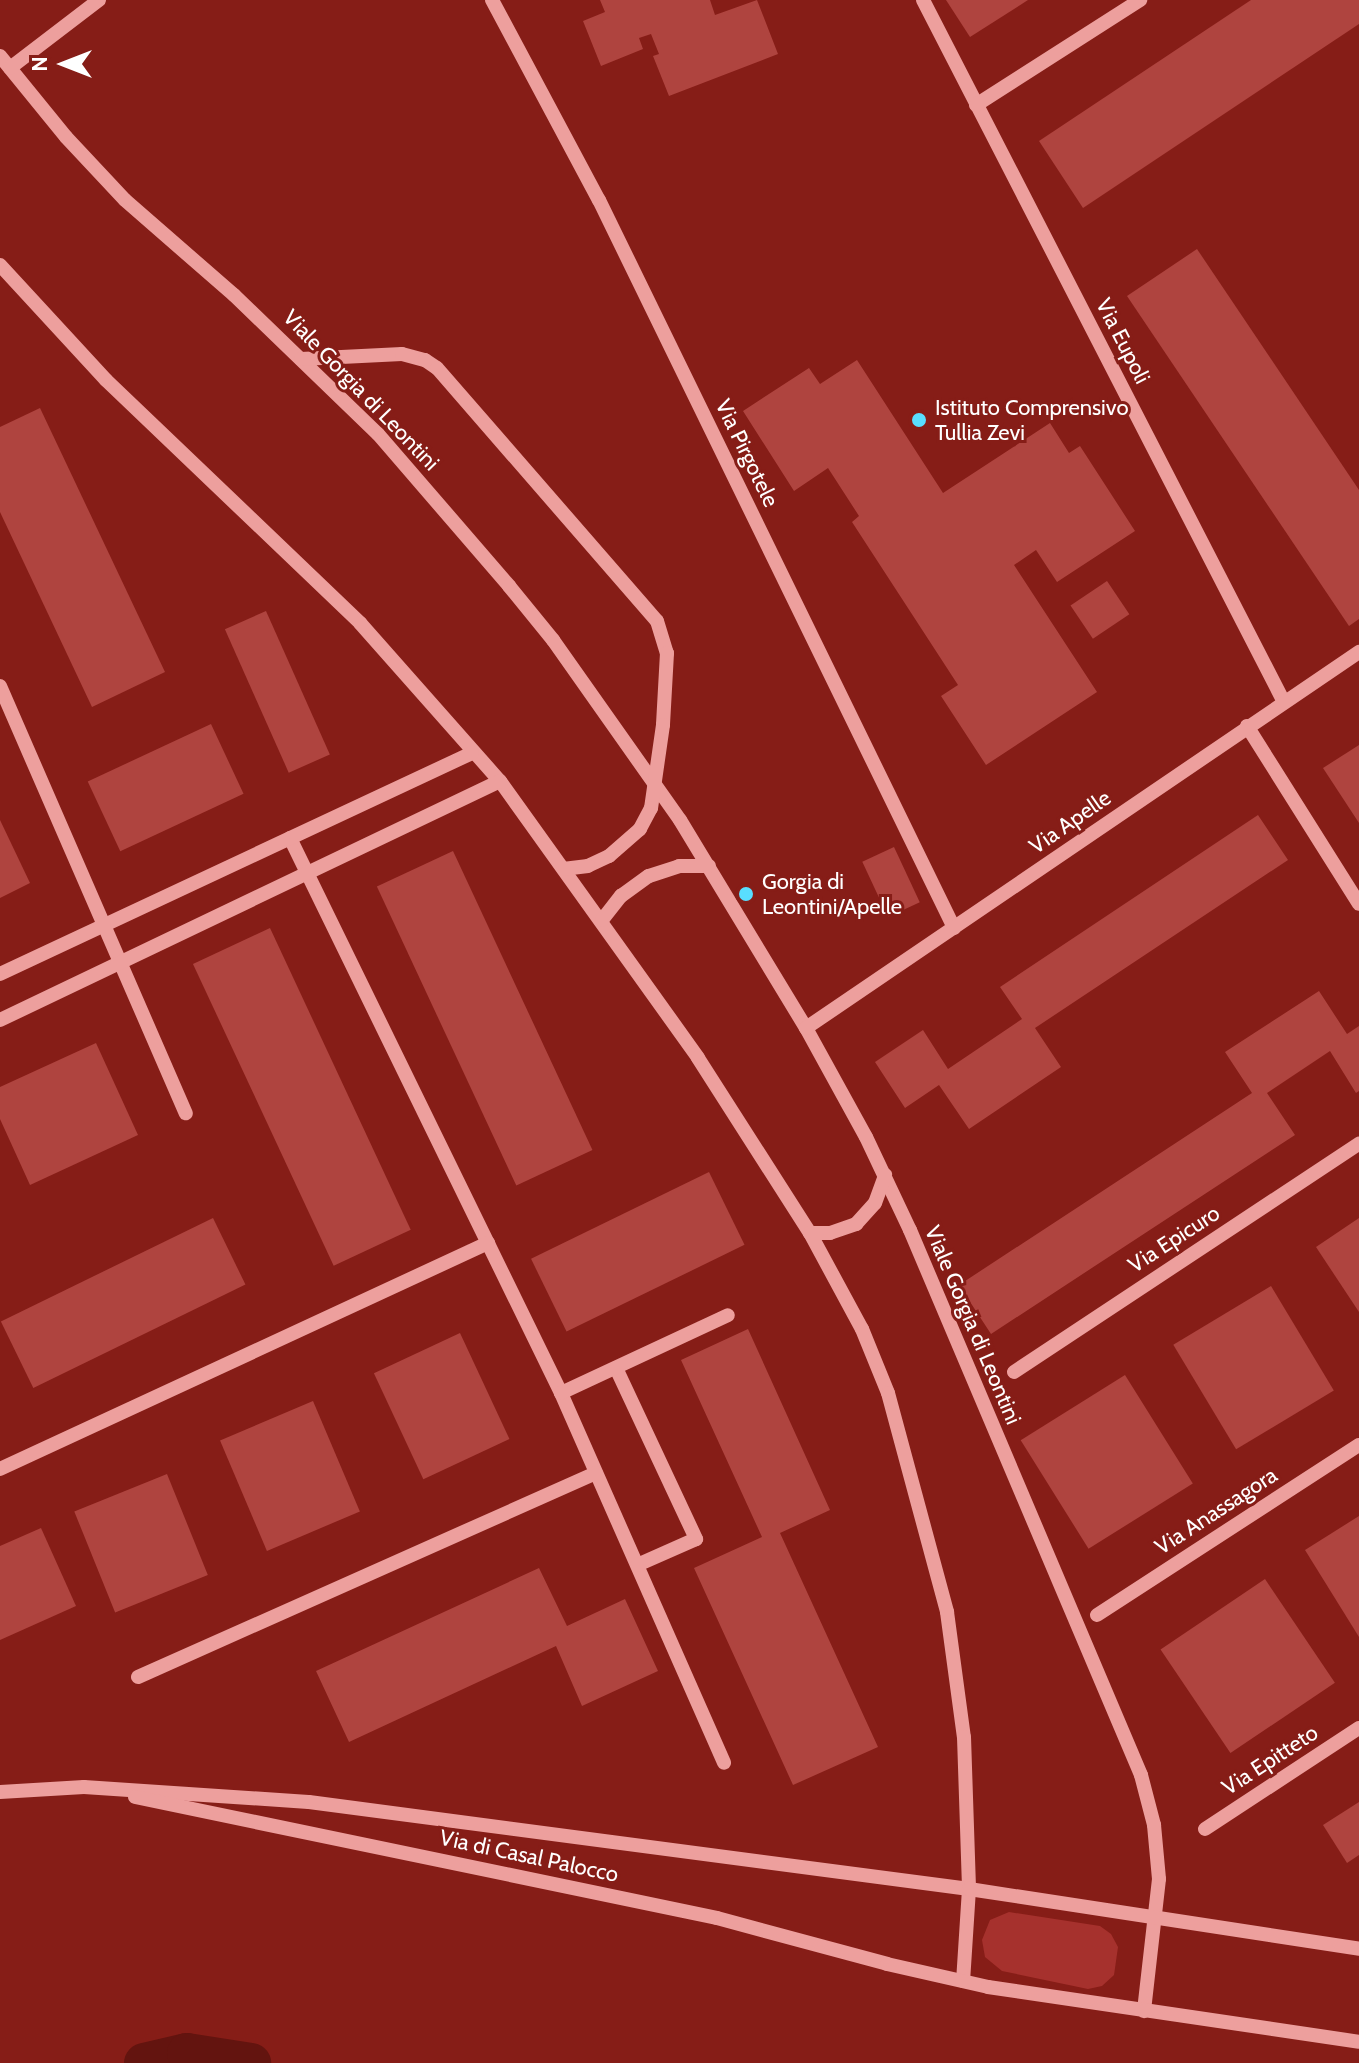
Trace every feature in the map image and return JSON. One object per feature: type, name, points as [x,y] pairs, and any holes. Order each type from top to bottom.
[{"type":"street","points":[[10,68],[99,0]]},
{"type":"street","name":"Via Pirgotele","points":[[492,0],[599,200],[954,928]]},
{"type":"street","name":"Via Eupoli","points":[[923,0],[1284,702]]},
{"type":"street","points":[[976,105],[1140,0]]},
{"type":"street","name":"Viale Gorgia di Leontini","points":[[0,56],[66,137],[125,200],[234,295],[378,434],[524,604],[656,786],[709,866],[806,1028],[885,1175],[1141,1775],[1156,1844],[1157,1916]]},
{"type":"street","points":[[0,265],[106,380],[360,623],[500,781],[727,1099],[810,1233],[879,1369],[902,1436],[936,1561],[960,1701],[969,1889],[963,1981]]},
{"type":"street","points":[[301,359],[402,354],[425,360],[437,368],[651,611],[667,653],[656,786],[646,820],[633,836],[596,862],[565,869]]},
{"type":"street","name":"Via Apelle","points":[[806,1028],[1359,652]]},
{"type":"street","points":[[0,686],[186,1113]]},
{"type":"street","points":[[1247,726],[1359,904]]},
{"type":"street","points":[[0,974],[472,753]]},
{"type":"street","points":[[0,1020],[309,875],[500,781]]},
{"type":"street","points":[[290,838],[561,1393],[724,1763]]},
{"type":"street","points":[[602,920],[621,896],[649,876],[679,866],[709,866]]},
{"type":"street","name":"Via Epicuro","points":[[1014,1372],[1359,1144]]},
{"type":"street","points":[[810,1233],[830,1233],[856,1224],[875,1203],[885,1175]]},
{"type":"street","points":[[0,1469],[488,1243]]},
{"type":"street","points":[[561,1393],[728,1315]]},
{"type":"street","points":[[616,1368],[696,1539],[637,1565]]},
{"type":"street","name":"Via Anassagora","points":[[1097,1615],[1359,1445]]},
{"type":"street","points":[[138,1677],[596,1473]]},
{"type":"street","name":"Via Epitteto","points":[[1205,1829],[1359,1728]]},
{"type":"street","name":"Via di Casal Palocco","points":[[0,1792],[84,1787],[309,1802],[969,1889],[1359,1949]]},
{"type":"street","name":"Via di Casal Palocco","points":[[84,1787],[717,1918],[963,1981],[1359,2042]]},
{"type":"street","points":[[1144,2011],[1157,1916]]},
{"type":"shaded area","points":[[1009,1912],[1100,1926],[1111,1934],[1118,1947],[1114,1975],[1102,1986],[1088,1989],[1002,1971],[985,1957],[982,1940],[990,1920]]},
{"type":"building","points":[[600,0],[710,0],[715,15],[757,0],[778,54],[669,96],[653,56],[659,54],[651,34],[639,38],[643,49],[601,66],[583,21],[605,12]]},
{"type":"building","points":[[946,0],[1028,0],[970,37]]},
{"type":"building","points":[[1251,0],[1359,0],[1359,24],[1083,208],[1039,141]]},
{"type":"building","points":[[1197,249],[1359,490],[1359,619],[1349,626],[1127,296]]},
{"type":"building","points":[[857,360],[943,493],[1050,423],[1069,453],[1080,446],[1135,531],[1057,582],[1036,550],[1014,565],[1097,692],[986,765],[941,696],[958,685],[852,522],[859,516],[828,468],[794,491],[743,411],[809,368],[820,384]]},
{"type":"building","points":[[40,408],[165,672],[92,707],[0,512],[0,427]]},
{"type":"building","points":[[1107,581],[1129,614],[1093,639],[1071,606]]},
{"type":"building","points":[[266,611],[330,754],[289,773],[225,629]]},
{"type":"building","points":[[211,724],[244,794],[120,851],[88,781]]},
{"type":"building","points":[[1359,745],[1359,823],[1323,768]]},
{"type":"building","points":[[1258,815],[1288,860],[1035,1028],[1061,1067],[969,1129],[939,1085],[905,1108],[875,1062],[923,1030],[948,1069],[1022,1019],[1000,987]]},
{"type":"building","points":[[0,820],[30,883],[0,898]]},
{"type":"building","points":[[894,847],[920,902],[888,917],[862,862]]},
{"type":"building","points":[[453,851],[592,1150],[516,1186],[377,886]]},
{"type":"building","points":[[270,928],[411,1230],[334,1266],[193,964]]},
{"type":"building","points":[[1319,991],[1347,1034],[1359,1026],[1359,1091],[1356,1093],[1330,1051],[1267,1093],[1295,1135],[991,1334],[959,1285],[1252,1093],[1225,1052]]},
{"type":"building","points":[[96,1043],[138,1135],[30,1185],[0,1119],[0,1087]]},
{"type":"building","points":[[709,1172],[745,1245],[567,1332],[531,1259]]},
{"type":"building","points":[[213,1218],[245,1285],[33,1388],[1,1321]]},
{"type":"building","points":[[1359,1218],[1359,1312],[1316,1247]]},
{"type":"building","points":[[1271,1286],[1334,1391],[1236,1449],[1173,1345]]},
{"type":"building","points":[[748,1329],[830,1510],[780,1533],[878,1747],[793,1785],[694,1568],[762,1537],[681,1360]]},
{"type":"building","points":[[460,1333],[509,1439],[423,1479],[374,1373]]},
{"type":"building","points":[[1125,1375],[1193,1484],[1089,1549],[1021,1440]]},
{"type":"building","points":[[313,1401],[360,1511],[267,1551],[220,1440]]},
{"type":"building","points":[[167,1474],[208,1575],[115,1613],[74,1511]]},
{"type":"building","points":[[1359,1516],[1359,1637],[1305,1550]]},
{"type":"building","points":[[41,1528],[76,1606],[0,1640],[0,1546]]},
{"type":"building","points":[[539,1568],[567,1626],[625,1599],[658,1671],[582,1706],[556,1646],[349,1742],[316,1671]]},
{"type":"building","points":[[1265,1579],[1335,1683],[1230,1753],[1161,1649]]},
{"type":"building","points":[[1359,1802],[1359,1855],[1347,1863],[1323,1825]]},
{"type":"waterway","points":[[144,2063],[187,2053],[251,2063]]},
{"type":"place","name":"Istituto Comprensivo Tullia Zevi","points":[[919,420]]},
{"type":"place","name":"Gorgia di Leontini/Apelle","points":[[746,894]]}]
